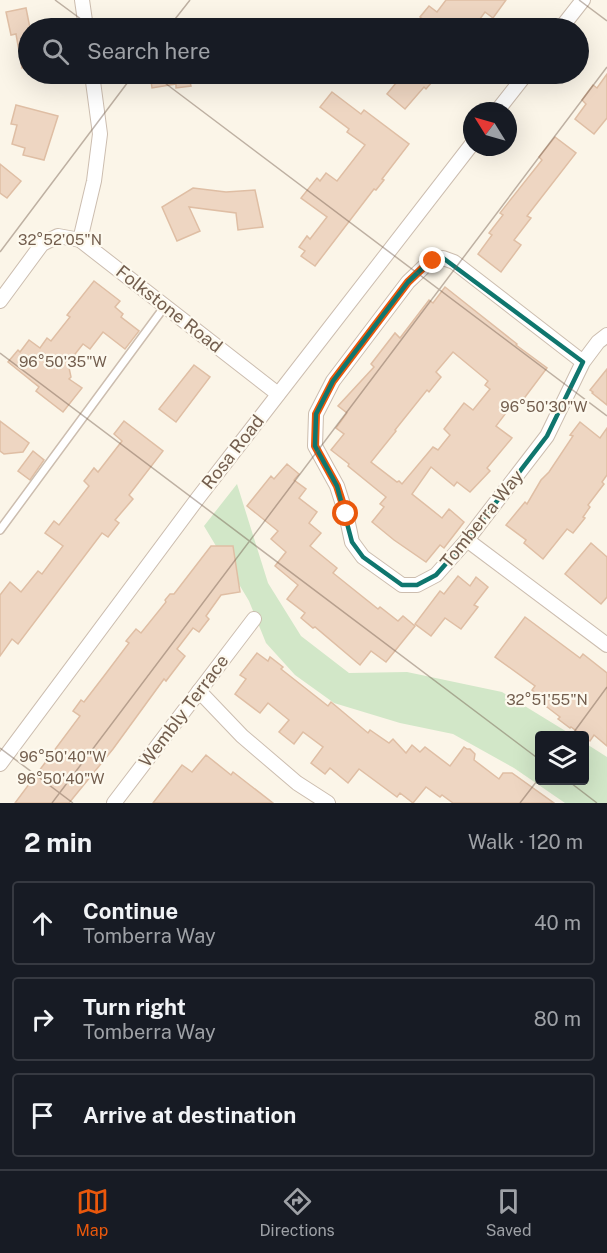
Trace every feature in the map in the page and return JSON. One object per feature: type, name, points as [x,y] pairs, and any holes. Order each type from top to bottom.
[{"type":"street","points":[[82,0],[85,18]]},
{"type":"street","points":[[569,18],[583,0]]},
{"type":"street","points":[[0,302],[42,244],[58,236],[80,240],[94,181],[99,135],[93,84]]},
{"type":"street","points":[[504,102],[518,84]]},
{"type":"street","name":"Rosa Road","points":[[0,764],[191,507],[463,156]]},
{"type":"street","name":"Folkstone Road","points":[[80,240],[278,394]]},
{"type":"street","name":"Tomberra Way","points":[[583,362],[454,262],[443,258],[428,263],[408,282],[333,381],[316,414],[315,446],[337,486],[352,542],[363,557],[402,585],[417,585],[436,575],[468,540],[547,436],[583,362],[598,342],[607,335]]},
{"type":"street","points":[[468,540],[607,645]]},
{"type":"street","name":"Wembly Terrace","points":[[114,803],[254,620]]},
{"type":"street","points":[[199,691],[242,736],[297,783],[328,803]]},
{"type":"lane","points":[[0,530],[165,306]]},
{"type":"highlighted area","points":[[443,258],[583,362],[547,436],[467,540],[436,575],[417,585],[402,585],[363,557],[352,542],[337,486],[315,446],[316,414],[333,381],[408,282],[428,263]]},
{"type":"green space","points":[[237,484],[268,583],[301,636],[349,673],[407,672],[502,692],[565,731],[535,731],[535,782],[453,734],[400,723],[334,703],[295,675],[266,643],[249,601],[204,526]]},
{"type":"green space","points":[[589,746],[607,757],[607,803],[565,803],[539,785],[589,785]]},
{"type":"building","points":[[446,0],[506,0],[493,18],[485,12],[481,18],[420,17],[429,6],[437,12]]},
{"type":"building","points":[[26,8],[28,18],[18,18],[18,45],[16,34],[11,35],[6,12]]},
{"type":"building","points":[[607,74],[607,118],[594,134],[575,119],[586,104],[582,100],[593,85],[597,88]]},
{"type":"building","points":[[151,84],[176,84],[152,88]]},
{"type":"building","points":[[176,84],[190,84],[191,86],[176,88]]},
{"type":"building","points":[[395,84],[430,84],[426,89],[424,87],[405,109],[387,94]]},
{"type":"building","points":[[332,92],[361,114],[364,110],[409,144],[382,179],[384,180],[376,190],[374,189],[315,266],[301,256],[305,251],[299,247],[307,236],[310,239],[327,217],[301,198],[317,178],[320,181],[326,173],[337,181],[365,145],[347,132],[349,129],[320,107]]},
{"type":"building","points":[[16,105],[58,116],[44,160],[23,155],[25,148],[12,144],[17,125],[11,124]]},
{"type":"building","points":[[555,137],[576,153],[527,216],[531,218],[514,240],[521,245],[501,272],[478,254],[492,235],[489,233],[503,215],[500,213],[542,160],[539,157]]},
{"type":"building","points":[[0,164],[21,181],[7,198],[0,193]]},
{"type":"building","points":[[193,188],[226,192],[255,190],[263,227],[238,230],[236,213],[189,207],[200,231],[177,241],[162,207]]},
{"type":"building","points":[[94,281],[120,301],[115,307],[123,314],[121,317],[139,331],[125,349],[103,332],[90,349],[83,344],[68,363],[71,377],[69,379],[82,388],[63,412],[36,391],[39,387],[8,362],[29,340],[40,348],[47,338],[51,341],[70,317],[67,315]]},
{"type":"building","points":[[445,287],[547,368],[516,409],[512,405],[496,426],[512,438],[487,468],[490,471],[470,492],[457,482],[454,486],[431,467],[412,494],[442,518],[449,509],[464,522],[444,548],[440,545],[426,562],[372,522],[384,507],[380,504],[386,497],[331,450],[344,434],[336,428],[347,413],[338,406],[374,367],[371,364],[395,333],[400,338],[429,300],[433,303]],"holes":[[[453,352],[488,381],[485,385],[490,389],[473,410],[464,403],[444,429],[450,435],[438,450],[433,447],[402,484],[371,462],[427,390],[429,392],[441,377],[436,372]]]},
{"type":"building","points":[[194,365],[210,377],[176,422],[159,409]]},
{"type":"building","points":[[607,369],[607,405],[590,390]]},
{"type":"building","points":[[0,421],[29,443],[23,452],[4,454],[0,451]]},
{"type":"building","points":[[124,421],[163,451],[129,495],[133,499],[115,520],[119,523],[108,537],[102,533],[18,644],[12,639],[0,656],[0,595],[10,582],[21,592],[38,571],[42,574],[63,546],[45,533],[54,521],[59,525],[89,486],[84,481],[94,468],[98,472],[122,441],[114,434]]},
{"type":"building","points":[[580,422],[600,438],[607,428],[607,475],[602,482],[604,484],[588,505],[590,507],[583,517],[585,518],[573,533],[567,529],[543,559],[524,543],[526,540],[506,525],[525,502],[527,504]]},
{"type":"building","points":[[33,451],[44,460],[30,480],[18,471]]},
{"type":"building","points":[[287,464],[299,474],[294,480],[306,489],[299,498],[317,512],[309,523],[321,533],[310,546],[337,568],[333,573],[378,609],[380,607],[398,621],[403,616],[415,626],[386,662],[371,651],[360,665],[301,618],[305,613],[287,599],[298,585],[275,566],[286,552],[271,539],[278,531],[247,506],[271,476],[274,479]]},
{"type":"building","points":[[591,543],[607,557],[607,597],[601,604],[565,574]]},
{"type":"building","points":[[211,546],[233,546],[240,592],[221,595],[206,616],[209,619],[199,632],[193,628],[177,649],[185,656],[166,681],[164,679],[113,749],[69,803],[15,803],[80,716],[73,711],[81,700],[84,702],[129,643],[126,641],[136,629],[141,633],[166,602],[165,600],[170,594],[174,594]]},
{"type":"building","points":[[458,576],[470,586],[476,577],[488,587],[474,605],[478,607],[461,629],[445,618],[431,636],[415,624],[440,591],[444,594]]},
{"type":"building","points":[[525,617],[580,658],[583,654],[607,673],[607,746],[594,735],[589,740],[589,731],[576,731],[558,719],[560,717],[534,697],[537,694],[532,690],[535,686],[495,657]]},
{"type":"building","points":[[257,653],[268,661],[270,657],[283,667],[281,669],[328,706],[331,702],[368,733],[370,730],[389,743],[393,739],[406,753],[412,745],[420,752],[425,747],[450,766],[464,747],[470,749],[475,754],[474,760],[499,779],[503,773],[512,773],[554,803],[453,803],[426,787],[413,803],[400,793],[397,797],[359,769],[348,783],[330,768],[325,774],[311,763],[323,747],[303,732],[294,744],[279,732],[289,720],[268,703],[260,713],[235,694],[246,679],[240,675]]},
{"type":"building","points":[[206,755],[231,775],[233,772],[273,803],[153,803],[182,765],[192,772]]},
{"type":"route","points":[[346,514],[337,486],[315,446],[316,414],[333,381],[408,282],[433,261]]}]
